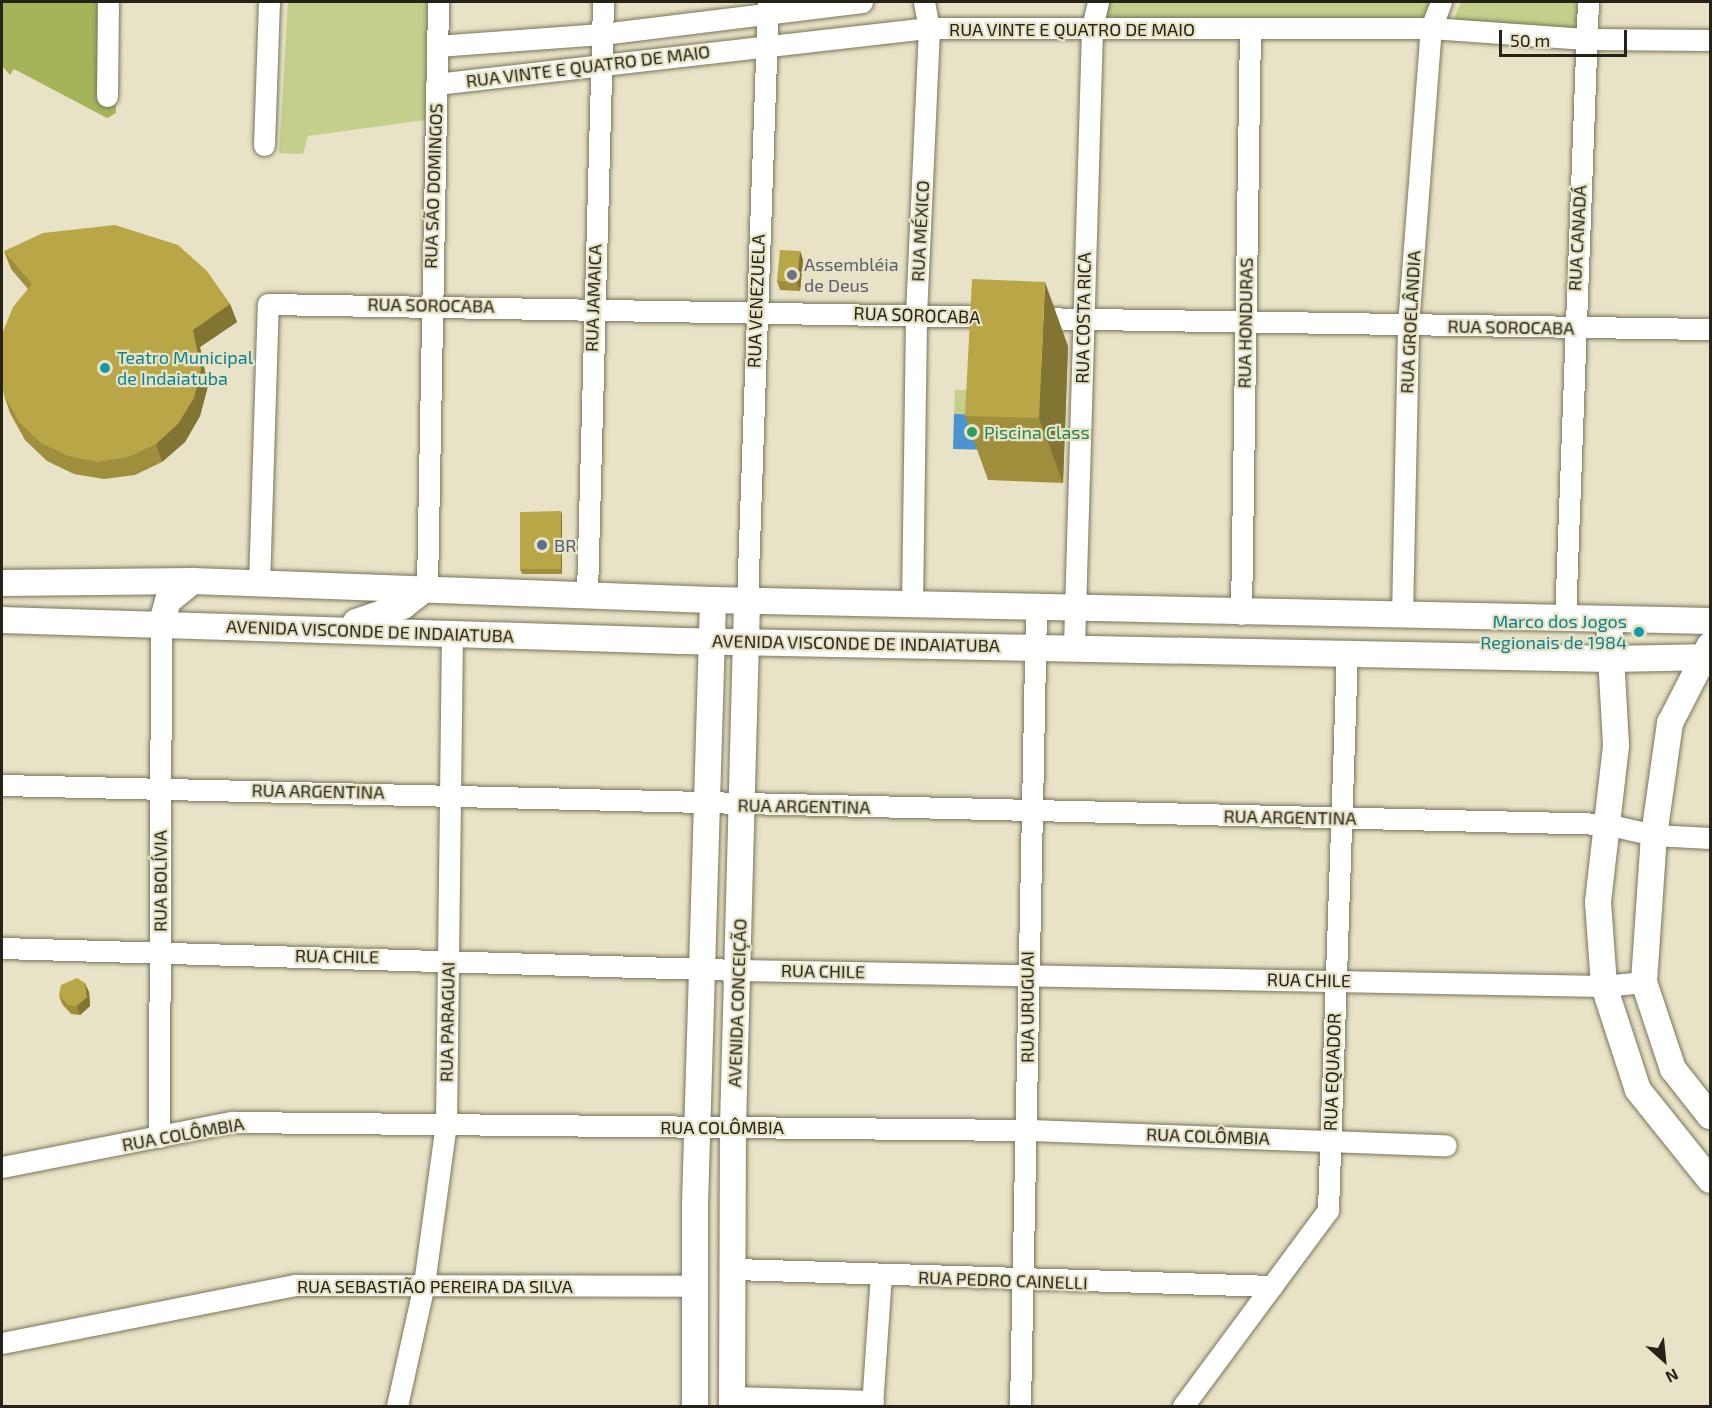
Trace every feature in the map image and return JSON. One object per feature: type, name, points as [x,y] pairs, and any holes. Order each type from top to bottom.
[{"type":"main road","points":[[161,625],[168,601],[193,581]]},
{"type":"main road","points":[[2,583],[193,581],[259,585],[427,587],[912,606],[1077,608],[1241,614],[1710,621]]},
{"type":"main road","points":[[343,626],[403,606],[427,587]]},
{"type":"main road","name":"AVENIDA CONCEIÇÃO","points":[[695,1407],[694,1286],[697,1127],[713,600]]},
{"type":"main road","name":"AVENIDA CONCEIÇÃO","points":[[732,1402],[735,1269],[733,1126],[743,804],[744,639],[747,600]]},
{"type":"main road","name":"AVENIDA VISCONDE DE INDAIATUBA","points":[[2,620],[161,625],[343,626],[452,634],[1610,659],[1708,653]]},
{"type":"main road","points":[[1609,620],[1616,746],[1598,902],[1604,986],[1638,1090],[1710,1180]]},
{"type":"main road","points":[[1708,653],[1670,723],[1654,835],[1644,982],[1673,1069],[1710,1116]]},
{"type":"street","points":[[106,96],[108,2]]},
{"type":"street","points":[[264,145],[269,2]]},
{"type":"street","name":"RUA SÃO DOMINGOS","points":[[427,587],[430,304],[438,2]]},
{"type":"street","name":"RUA JAMAICA","points":[[587,594],[603,2]]},
{"type":"street","name":"RUA VINTE E QUATRO DE MAIO","points":[[437,46],[602,34],[768,8],[862,2]]},
{"type":"street","name":"RUA MÉXICO","points":[[912,606],[916,315],[929,28],[924,2]]},
{"type":"street","name":"RUA COSTA RICA","points":[[1074,646],[1077,608],[1092,28],[1098,2]]},
{"type":"street","name":"RUA GROELÂNDIA","points":[[1402,616],[1408,325],[1431,28],[1441,2]]},
{"type":"street","name":"RUA CANADÁ","points":[[1565,619],[1573,328],[1588,2]]},
{"type":"street","name":"RUA VENEZUELA","points":[[747,600],[755,310],[768,8]]},
{"type":"street","name":"RUA VINTE E QUATRO DE MAIO","points":[[436,84],[766,44],[929,28],[1250,31],[1431,28],[1586,39],[1710,40]]},
{"type":"street","name":"RUA HONDURAS","points":[[1241,614],[1250,31]]},
{"type":"street","name":"RUA SOROCABA","points":[[259,585],[268,304],[430,304],[755,310],[1083,320],[1710,329]]},
{"type":"street","name":"RUA URUGUAI","points":[[1020,1407],[1027,1130],[1026,974],[1036,608]]},
{"type":"street","name":"RUA BOLÍVIA","points":[[159,1137],[161,625]]},
{"type":"street","name":"RUA PARAGUAI","points":[[397,1407],[424,1284],[446,1124],[452,634]]},
{"type":"street","name":"RUA EQUADOR","points":[[1183,1407],[1328,1210],[1347,653]]},
{"type":"street","name":"RUA ARGENTINA","points":[[2,785],[451,792],[706,805],[1606,824],[1654,835],[1710,838]]},
{"type":"street","name":"RUA CHILE","points":[[2,948],[448,958],[739,970],[1604,986],[1644,982]]},
{"type":"street","name":"RUA COLÔMBIA","points":[[2,1167],[232,1122],[1027,1130],[1446,1145]]},
{"type":"street","name":"RUA PEDRO CAINELLI","points":[[735,1269],[1022,1282],[1272,1286]]},
{"type":"street","points":[[732,1402],[873,1404],[881,1275]]},
{"type":"street","name":"RUA SEBASTIÃO PEREIRA DA SILVA","points":[[2,1343],[295,1285],[694,1286]]},
{"type":"green space","points":[[2,2],[111,2],[116,113],[107,118],[14,69],[10,75],[2,66]]},
{"type":"green space","points":[[288,2],[428,2],[425,120],[308,136],[303,154],[279,153]]},
{"type":"green space","points":[[1098,2],[1441,2],[1431,28],[1092,28]]},
{"type":"green space","points":[[1461,2],[1588,2],[1586,39],[1449,30]]},
{"type":"green space","points":[[955,390],[993,390],[992,414],[954,414]]},
{"type":"water","name":"Piscina Class","points":[[954,414],[992,415],[990,450],[953,449]]},
{"type":"building","name":"Teatro Municipal de Indaiatuba","points":[[115,225],[178,245],[207,271],[230,304],[193,330],[201,369],[194,398],[178,424],[156,444],[128,457],[98,462],[68,456],[41,443],[19,422],[4,395],[2,334],[13,307],[32,284],[4,251],[43,233]]},
{"type":"building","points":[[780,250],[800,251],[797,282],[777,281]]},
{"type":"building","points":[[972,279],[1045,282],[1039,418],[965,416]]},
{"type":"building","name":"BR","points":[[561,511],[561,569],[520,569],[520,512]]},
{"type":"building","points":[[77,978],[85,983],[87,997],[77,1006],[68,1005],[59,995],[61,985]]},
{"type":"place","name":"Assembléia de Deus","points":[[792,275]]},
{"type":"place","name":"Teatro Municipal de Indaiatuba","points":[[105,368]]},
{"type":"place","name":"Piscina Class","points":[[972,432]]},
{"type":"place","name":"BR","points":[[542,545]]},
{"type":"place","name":"Marco dos Jogos Regionais de 1984","points":[[1639,632]]}]
